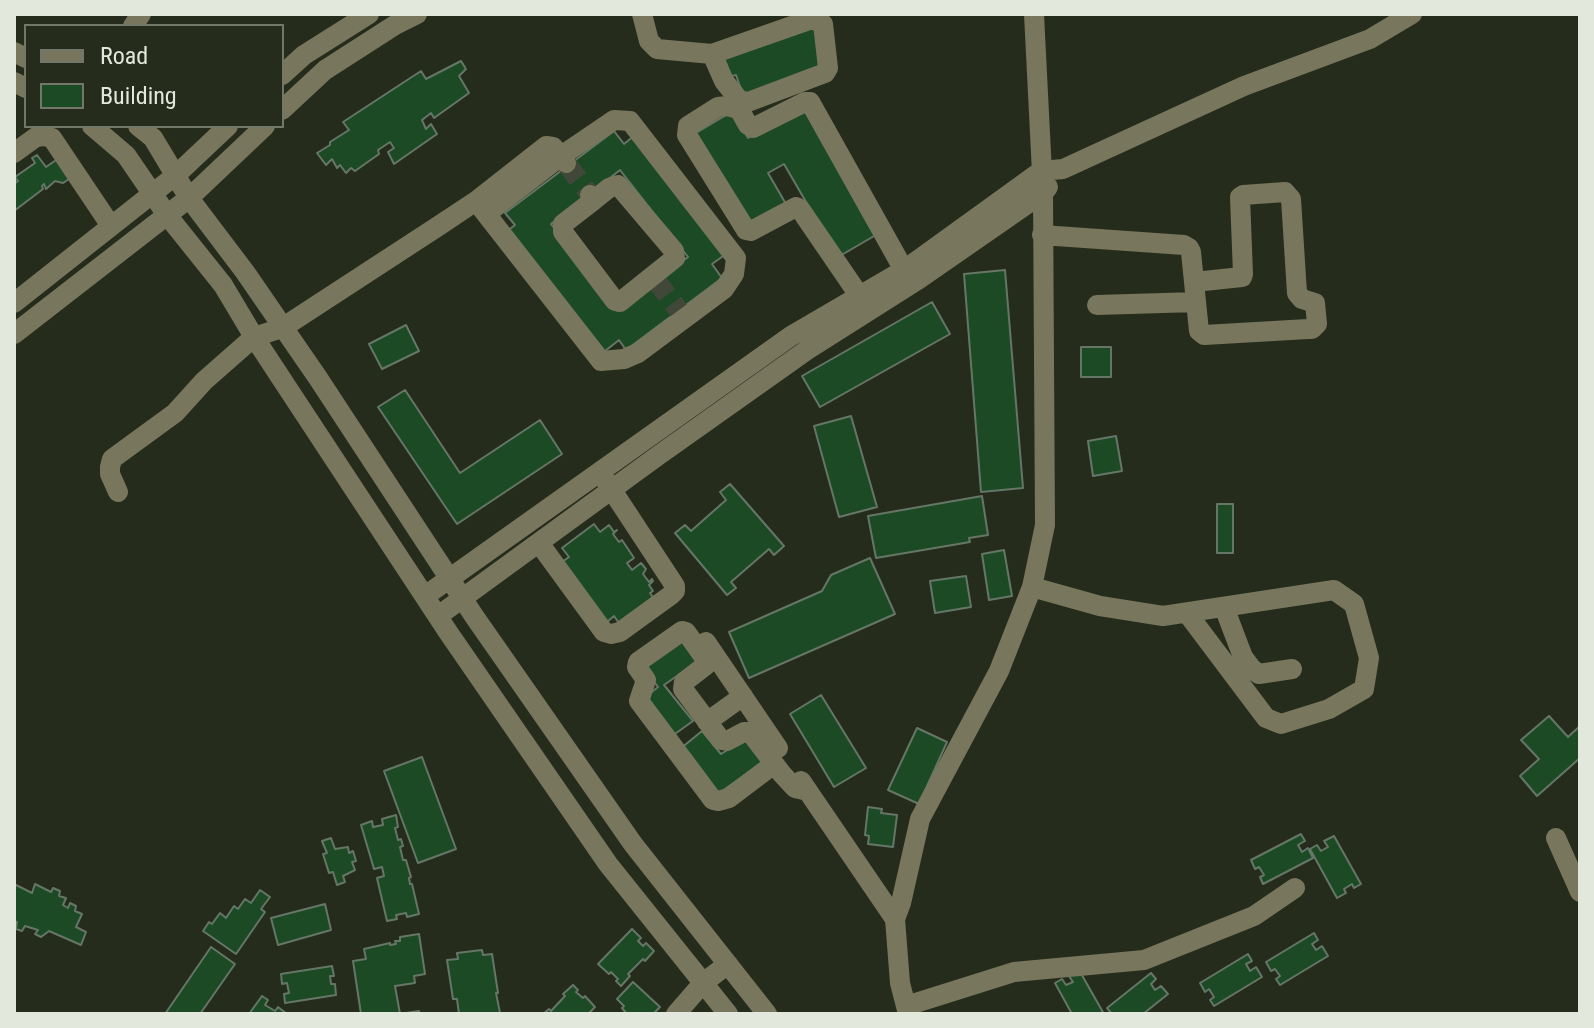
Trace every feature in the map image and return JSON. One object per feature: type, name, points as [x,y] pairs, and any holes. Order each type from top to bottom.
[{"type":"street","points":[[284,73],[304,55],[369,14]]},
{"type":"street","points":[[284,108],[325,70],[417,14]]},
{"type":"street","points":[[642,14],[649,41],[657,49],[712,54],[812,19],[823,24],[828,68],[825,73],[748,102],[739,100],[724,81],[712,54]]},
{"type":"street","points":[[1034,14],[1043,193],[1045,525],[1032,587],[999,671],[920,819],[895,919],[900,983],[907,1010],[1014,972],[1144,960],[1254,916],[1295,888]]},
{"type":"street","points":[[438,616],[807,350],[904,270],[1041,171],[1063,169],[1244,86],[1370,39],[1412,14]]},
{"type":"street","points":[[864,303],[800,209],[796,207],[751,231],[746,230],[687,135],[688,126],[718,107],[727,106],[739,109],[753,128],[810,102],[904,270]]},
{"type":"street","points":[[118,492],[110,474],[112,459],[175,413],[204,381],[254,337],[282,328],[481,208],[546,146],[553,147],[564,160],[614,120],[630,121],[736,258],[734,274],[724,289],[683,314],[638,353],[624,359],[601,361],[481,208]]},
{"type":"street","points":[[94,128],[126,155],[167,215],[223,285],[438,616],[608,864],[728,1014]]},
{"type":"street","points":[[140,128],[153,138],[189,198],[245,272],[463,599],[635,846],[767,1014]]},
{"type":"street","points":[[17,296],[153,194],[226,128]]},
{"type":"street","points":[[14,334],[189,198],[263,128]]},
{"type":"street","points":[[14,153],[36,137],[52,138],[111,226]]},
{"type":"street","points":[[425,596],[791,336],[919,279],[1043,193],[1063,169]]},
{"type":"street","points":[[618,185],[674,251],[675,258],[654,278],[620,302],[615,301],[563,232],[563,224],[592,197],[618,185]]},
{"type":"street","points":[[1042,235],[1184,245],[1189,248],[1191,252],[1195,292],[1199,331],[1204,335],[1308,329],[1317,324],[1315,303],[1302,299],[1297,293],[1291,199],[1281,192],[1240,197],[1243,275],[1240,278],[1195,292],[1097,305]]},
{"type":"street","points":[[324,443],[349,426]]},
{"type":"street","points":[[539,543],[604,632],[620,632],[675,591],[675,586],[600,471]]},
{"type":"street","points":[[1032,587],[1100,606],[1163,616],[1334,590],[1354,604],[1369,658],[1364,689],[1329,709],[1281,724],[1266,718],[1187,613]]},
{"type":"street","points":[[1224,607],[1243,657],[1252,669],[1259,674],[1292,669]]},
{"type":"street","points":[[774,764],[729,798],[713,800],[639,701],[646,680],[637,667],[638,662],[682,631],[686,632],[706,660],[706,665],[684,682],[683,689],[707,722],[721,740],[727,741],[750,732],[795,788],[808,791]]},
{"type":"street","points":[[704,639],[895,919]]},
{"type":"street","points":[[707,722],[743,696]]},
{"type":"street","points":[[1556,838],[1580,892]]},
{"type":"street","points":[[608,864],[635,846]]},
{"type":"street","points":[[676,1014],[703,983],[728,964]]},
{"type":"building","points":[[816,23],[824,66],[743,95],[736,75],[731,76],[723,55]]},
{"type":"building","points":[[461,61],[466,69],[459,76],[469,93],[434,118],[431,113],[422,120],[426,129],[431,124],[437,134],[394,164],[388,152],[394,148],[390,142],[355,171],[351,168],[346,173],[340,165],[337,168],[332,159],[326,165],[317,153],[349,130],[343,122],[421,71],[426,79]]},
{"type":"building","points":[[806,103],[881,232],[838,257],[784,164],[768,173],[786,204],[749,225],[696,133],[733,111],[748,138]]},
{"type":"building","points":[[614,131],[624,144],[635,135],[726,254],[712,264],[722,278],[626,350],[619,340],[600,355],[506,232],[515,225],[505,213]],"holes":[[[620,170],[688,257],[617,311],[551,224]]]},
{"type":"building","points":[[37,155],[46,167],[59,158],[72,177],[63,183],[55,181],[46,189],[44,184],[43,189],[14,211],[14,184],[18,181],[15,177],[35,163],[32,158]]},
{"type":"building","points":[[1005,270],[1023,488],[981,492],[964,274]]},
{"type":"building","points":[[932,302],[950,334],[820,407],[802,376]]},
{"type":"building","points":[[406,325],[419,351],[382,369],[369,344]]},
{"type":"building","points":[[1081,347],[1111,347],[1111,377],[1081,377]]},
{"type":"building","points":[[405,390],[460,473],[540,420],[562,454],[457,524],[378,407]]},
{"type":"building","points":[[851,416],[877,507],[839,517],[814,426]]},
{"type":"building","points":[[1116,436],[1122,471],[1093,476],[1088,441]]},
{"type":"building","points":[[730,484],[784,546],[774,555],[769,549],[731,582],[736,588],[727,595],[675,533],[685,525],[691,531],[726,500],[720,492]]},
{"type":"building","points":[[982,496],[988,535],[969,538],[970,542],[876,558],[868,516]]},
{"type":"building","points":[[1217,504],[1233,504],[1233,553],[1217,553]]},
{"type":"building","points":[[594,524],[600,532],[609,525],[614,532],[617,530],[613,534],[619,542],[622,540],[634,558],[627,563],[632,570],[641,563],[646,569],[643,574],[649,582],[653,581],[649,585],[655,600],[621,626],[614,616],[607,622],[562,562],[569,557],[562,548]]},
{"type":"building","points":[[1004,550],[1012,596],[989,600],[982,554]]},
{"type":"building","points":[[870,558],[895,614],[749,678],[729,632],[822,591],[831,575]]},
{"type":"building","points":[[966,576],[971,607],[935,613],[930,581]]},
{"type":"building","points":[[684,635],[701,659],[664,685],[693,721],[672,736],[643,699],[658,687],[642,665]]},
{"type":"building","points":[[821,695],[866,768],[834,787],[790,714]]},
{"type":"building","points":[[1549,716],[1568,737],[1580,726],[1580,758],[1537,796],[1520,776],[1539,759],[1521,740]]},
{"type":"building","points":[[917,728],[947,742],[919,804],[888,790]]},
{"type":"building","points":[[702,731],[721,754],[750,736],[767,759],[718,794],[680,749]]},
{"type":"building","points":[[422,757],[456,849],[418,863],[384,771]]},
{"type":"building","points":[[868,807],[897,815],[893,847],[868,844],[869,836],[865,835]]},
{"type":"building","points":[[396,815],[398,827],[395,828],[403,846],[400,847],[403,860],[406,860],[419,914],[407,917],[406,913],[396,915],[397,919],[387,921],[377,878],[384,876],[382,867],[374,869],[361,825],[372,821],[373,827],[383,825],[382,819]]},
{"type":"building","points":[[1301,834],[1305,841],[1298,845],[1302,852],[1308,848],[1313,858],[1263,884],[1260,877],[1264,875],[1259,867],[1255,869],[1251,860]]},
{"type":"building","points":[[1334,836],[1361,884],[1354,888],[1352,884],[1344,889],[1346,893],[1337,898],[1310,849],[1317,845],[1321,851],[1328,847],[1324,841]]},
{"type":"building","points":[[331,838],[335,849],[348,847],[356,861],[352,862],[355,870],[343,876],[345,882],[337,885],[323,854],[327,853],[322,841]]},
{"type":"building","points":[[14,884],[32,893],[35,884],[51,892],[53,888],[60,891],[59,896],[66,898],[63,905],[68,908],[70,903],[76,906],[75,911],[82,914],[76,927],[86,932],[81,945],[49,931],[41,937],[35,934],[38,930],[25,926],[22,931],[16,929]]},
{"type":"building","points":[[260,890],[270,897],[261,909],[265,912],[236,954],[203,931],[220,913],[226,918],[234,906],[238,909],[245,899],[251,903]]},
{"type":"building","points":[[325,904],[331,930],[278,945],[271,918]]},
{"type":"building","points":[[632,929],[641,938],[638,941],[643,946],[646,943],[654,951],[628,974],[630,976],[621,986],[611,972],[609,974],[598,964]]},
{"type":"building","points":[[1314,933],[1318,940],[1312,944],[1316,950],[1322,946],[1328,956],[1280,985],[1276,979],[1280,976],[1275,969],[1271,971],[1266,962]]},
{"type":"building","points":[[419,934],[425,974],[414,976],[415,983],[395,986],[400,1014],[361,1014],[353,961],[366,959],[364,949],[396,944],[400,937]]},
{"type":"building","points":[[211,947],[235,964],[200,1014],[165,1014]]},
{"type":"building","points":[[482,950],[483,955],[492,954],[501,1014],[459,1014],[457,999],[453,999],[447,960],[458,959],[457,953]]},
{"type":"building","points":[[1248,954],[1252,961],[1246,964],[1250,971],[1256,967],[1262,977],[1214,1006],[1210,1000],[1214,997],[1209,989],[1205,992],[1200,983]]},
{"type":"building","points":[[332,966],[334,976],[330,976],[331,984],[335,984],[336,995],[285,1003],[284,994],[289,993],[287,983],[282,984],[281,974]]},
{"type":"building","points":[[1079,970],[1104,1014],[1072,1014],[1055,983],[1062,979],[1066,985],[1073,982],[1069,976]]},
{"type":"building","points":[[1151,973],[1156,979],[1151,984],[1155,990],[1161,986],[1168,994],[1143,1014],[1112,1014],[1107,1008]]},
{"type":"building","points":[[633,982],[660,1007],[653,1014],[627,1014],[622,1008],[624,1006],[617,999]]},
{"type":"building","points":[[573,985],[578,990],[576,992],[583,998],[585,996],[595,1007],[588,1014],[543,1014],[549,1009],[551,1011]]},
{"type":"building","points":[[262,996],[268,1000],[265,1005],[275,1011],[278,1007],[287,1014],[249,1014]]},
{"type":"tunnel","points":[[566,163],[590,195]]},
{"type":"tunnel","points":[[655,279],[680,312]]}]
